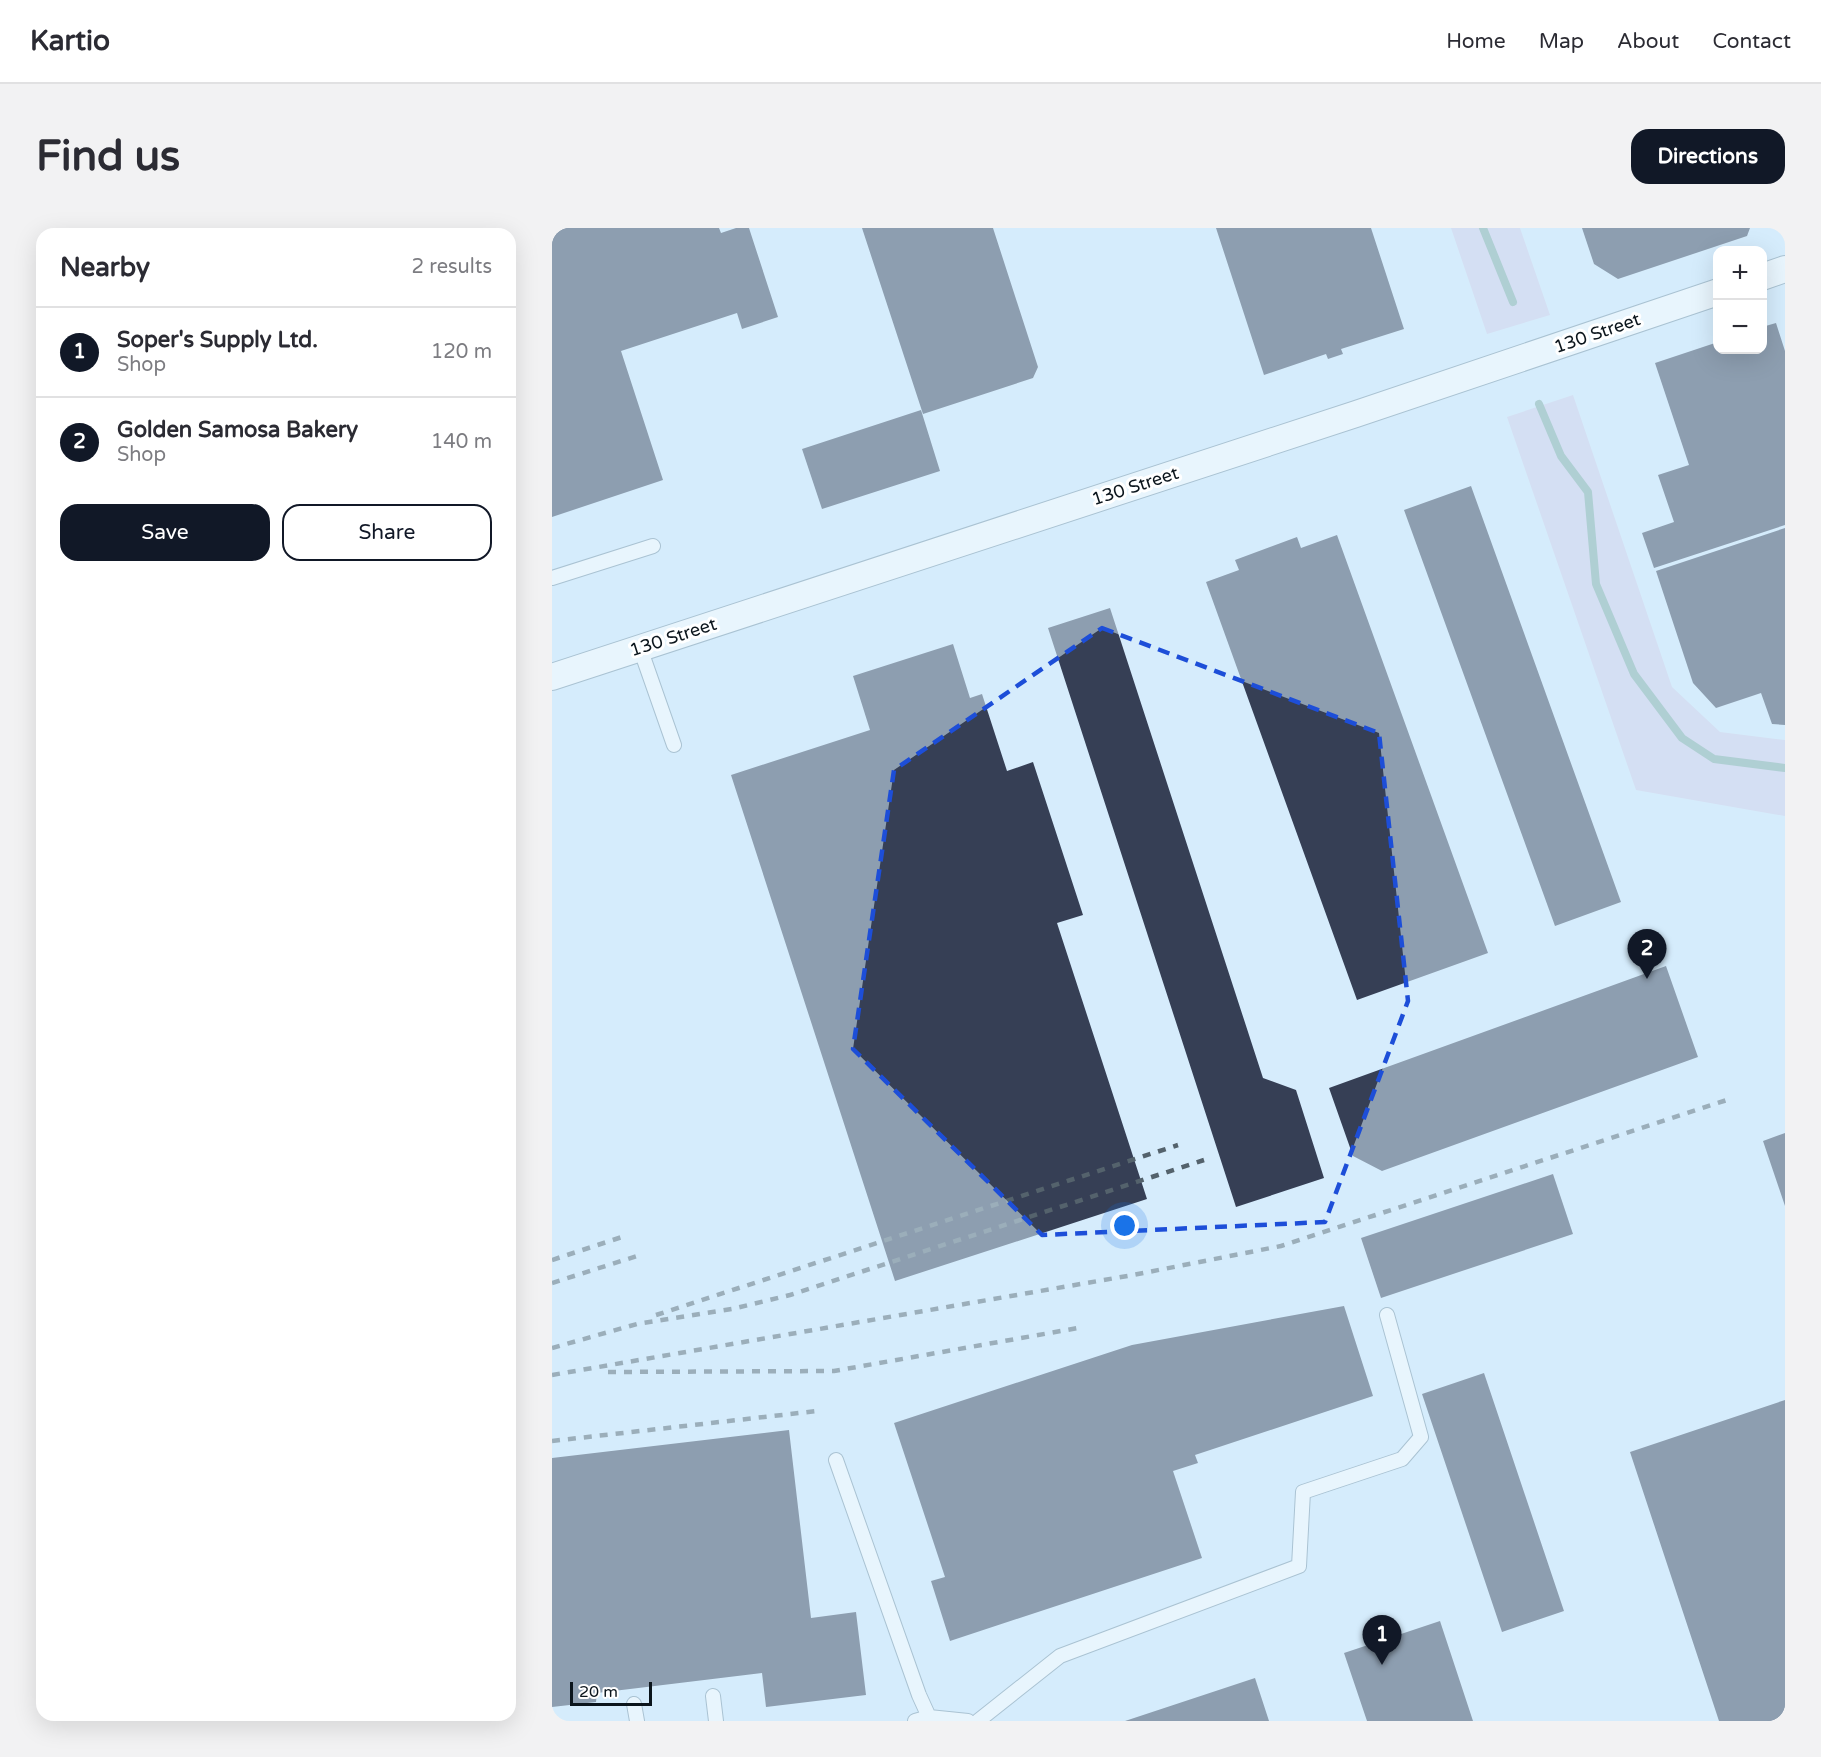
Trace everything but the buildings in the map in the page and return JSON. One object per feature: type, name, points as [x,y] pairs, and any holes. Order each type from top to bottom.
[{"type":"street","points":[[1767,275],[1785,269]]},
{"type":"street","name":"130 Street","points":[[552,677],[1356,414],[1713,294]]},
{"type":"lane","points":[[552,578],[653,546]]},
{"type":"lane","points":[[640,648],[674,746]]},
{"type":"lane","points":[[978,1721],[1060,1656],[1299,1566],[1303,1492],[1402,1459],[1421,1437],[1387,1315]]},
{"type":"lane","points":[[836,1461],[919,1695],[929,1717]]},
{"type":"lane","points":[[713,1695],[716,1721]]},
{"type":"lane","points":[[634,1704],[637,1721]]},
{"type":"lane","points":[[915,1721],[929,1717],[968,1721]]},
{"type":"highlighted area","points":[[1102,628],[1379,733],[1408,1001],[1325,1222],[1042,1235],[853,1049],[894,770]]},
{"type":"shaded area","points":[[1451,228],[1520,228],[1550,315],[1487,334]]},
{"type":"shaded area","points":[[1573,395],[1672,687],[1720,732],[1785,740],[1785,816],[1636,790],[1507,417]]},
{"type":"waterway","points":[[1483,228],[1513,302]]},
{"type":"waterway","points":[[1539,404],[1561,456],[1588,492],[1596,584],[1634,674],[1682,738],[1714,759],[1785,768]]},
{"type":"railway","points":[[552,1375],[1133,1275],[1281,1246],[1730,1099]]},
{"type":"railway","points":[[656,1315],[1178,1145]]},
{"type":"railway","points":[[552,1348],[637,1324],[732,1309],[790,1295],[1204,1160]]},
{"type":"railway","points":[[552,1260],[628,1235]]},
{"type":"railway","points":[[552,1283],[637,1256]]},
{"type":"railway","points":[[608,1372],[834,1371],[1078,1328]]},
{"type":"railway","points":[[552,1441],[817,1411]]},
{"type":"place","name":"Golden Samosa Bakery","points":[[1647,979]]},
{"type":"place","name":"Soper's Supply Ltd.","points":[[1382,1665]]}]
